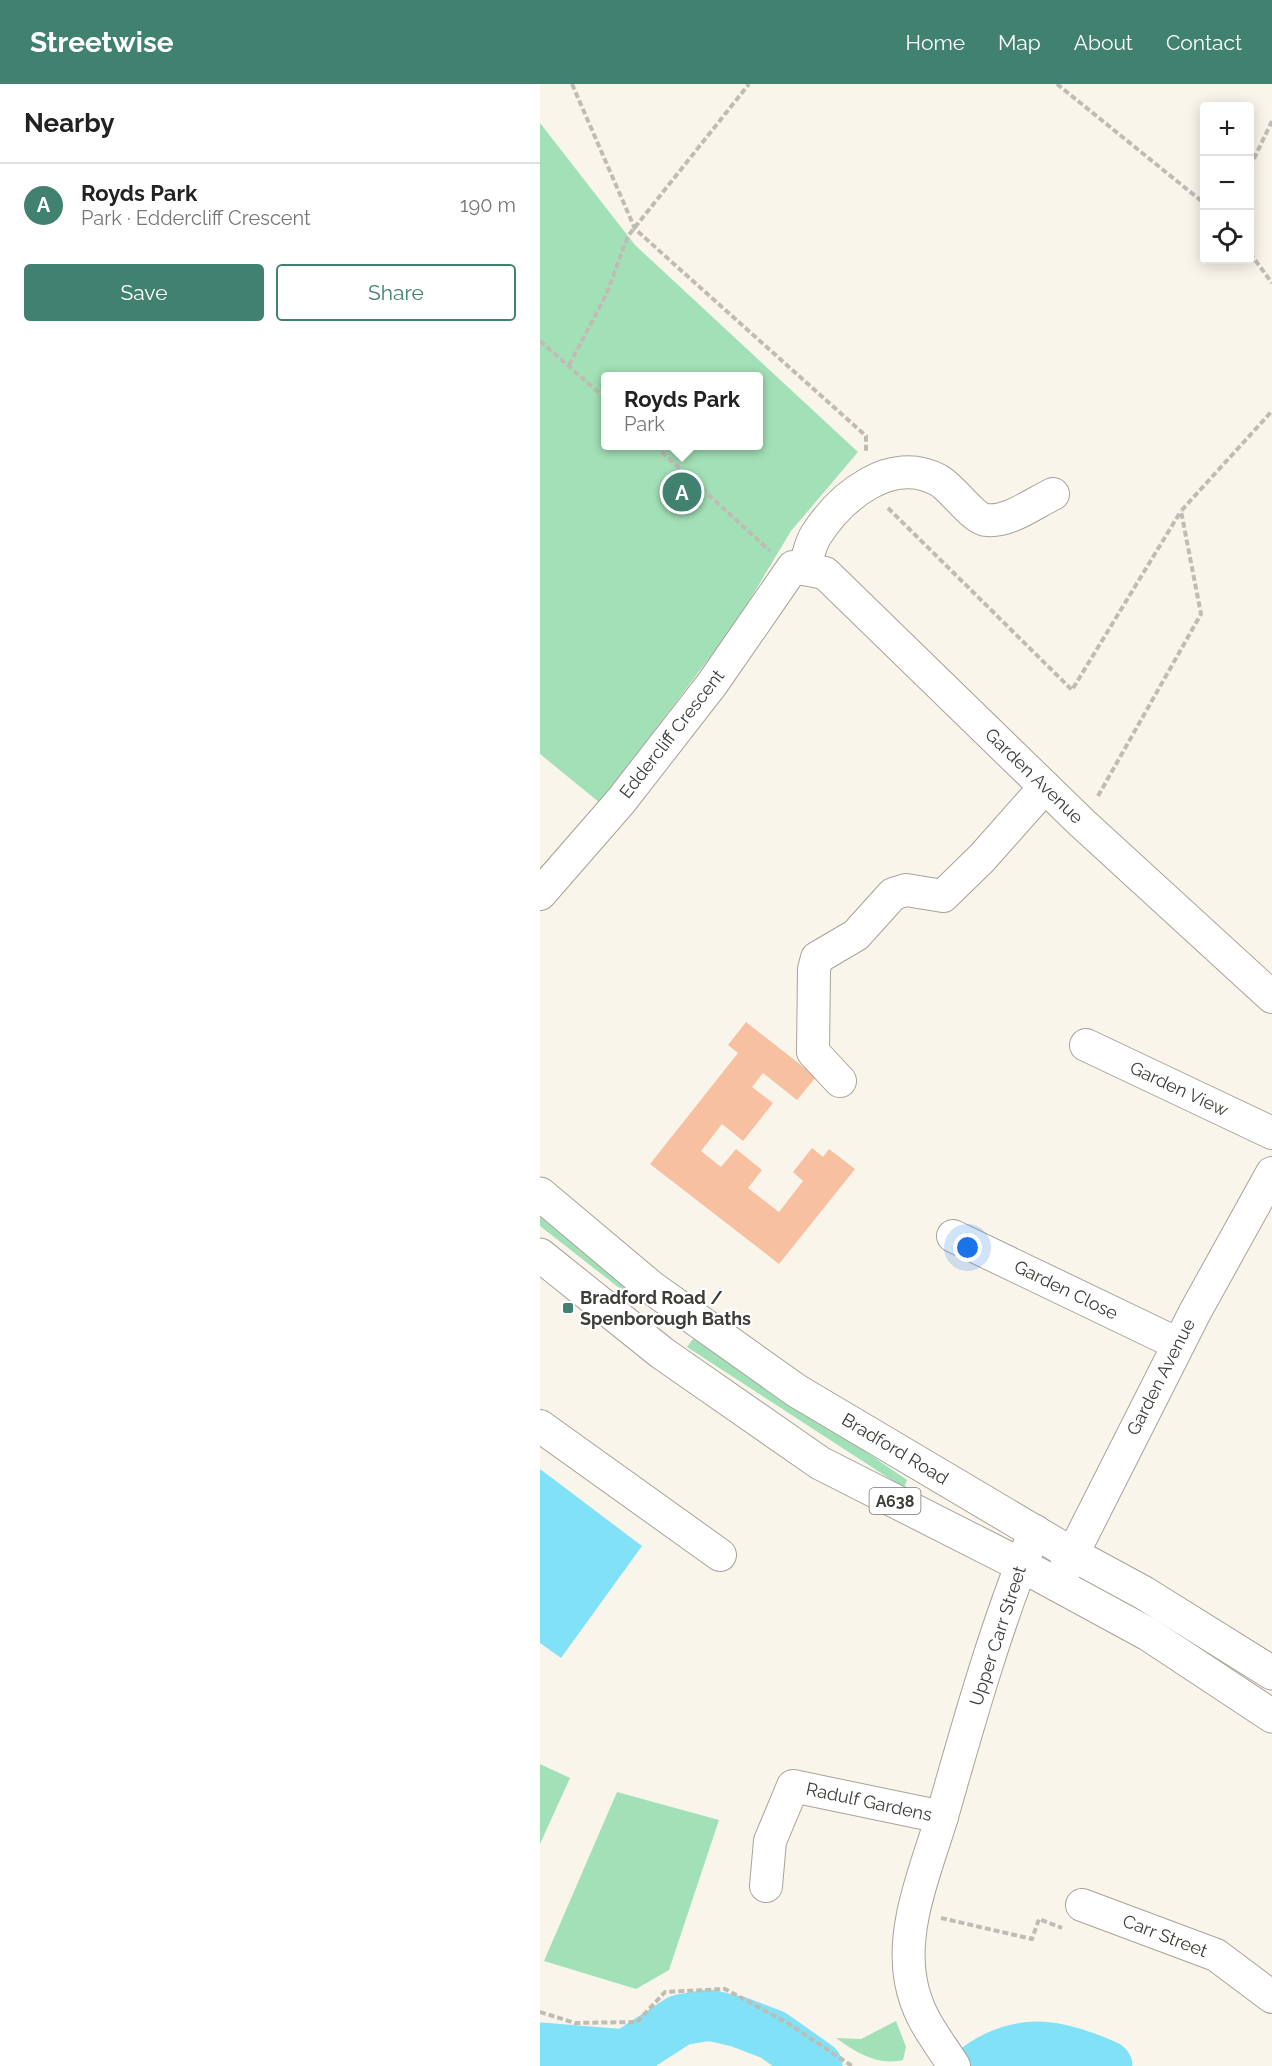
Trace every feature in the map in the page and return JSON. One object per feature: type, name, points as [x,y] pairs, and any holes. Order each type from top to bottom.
[{"type":"main road","name":"Bradford Road","points":[[540,1194],[652,1288],[797,1391],[1072,1554],[1144,1593],[1272,1672]]},
{"type":"main road","name":"A638","points":[[540,1255],[663,1353],[820,1463],[1021,1565],[1148,1634],[1272,1716]]},
{"type":"street","name":"Eddercliff Crescent","points":[[544,880],[621,801],[798,568],[816,535],[836,510],[865,485],[886,474],[917,471],[939,480],[983,520],[1000,521],[1053,494]]},
{"type":"street","name":"Garden Avenue","points":[[798,568],[825,573],[1082,823],[1272,997]]},
{"type":"street","points":[[840,1081],[813,1052],[814,969],[817,958],[856,935],[892,894],[906,890],[944,896],[982,858],[1045,787]]},
{"type":"street","name":"Garden View","points":[[1086,1045],[1272,1133]]},
{"type":"street","name":"Garden Avenue","points":[[1057,1585],[1178,1344],[1272,1173]]},
{"type":"street","name":"Garden Close","points":[[953,1236],[1178,1344]]},
{"type":"street","points":[[540,1426],[720,1555]]},
{"type":"street","name":"Upper Carr Street","points":[[963,1742],[1021,1565],[1035,1531]]},
{"type":"street","name":"Radulf Gardens","points":[[954,2066],[924,2025],[911,1981],[909,1937],[963,1742]]},
{"type":"street","name":"Radulf Gardens","points":[[766,1886],[770,1841],[793,1786],[942,1817]]},
{"type":"street","name":"Carr Street","points":[[1077,1918],[1216,1955],[1272,1997]]},
{"type":"path","points":[[572,84],[635,229],[866,436],[865,485],[1072,690],[1181,511],[1272,411]]},
{"type":"path","points":[[569,365],[606,295],[628,236],[749,84]]},
{"type":"path","points":[[1057,84],[1200,200]]},
{"type":"path","points":[[1254,159],[1272,121]]},
{"type":"path","points":[[1254,258],[1272,283]]},
{"type":"path","points":[[540,341],[601,394]]},
{"type":"path","points":[[659,450],[736,522],[798,568]]},
{"type":"path","points":[[1082,823],[1201,614],[1181,511]]},
{"type":"path","points":[[915,1910],[1032,1939],[1039,1919],[1077,1918]]},
{"type":"path","points":[[540,2012],[574,2023],[637,2022],[665,1992],[725,1989],[786,2022],[852,2066]]},
{"type":"green space","points":[[540,123],[635,245],[858,452],[791,531],[737,621],[600,803],[540,754]]},
{"type":"green space","points":[[540,1212],[638,1292],[632,1298],[540,1226]]},
{"type":"green space","points":[[696,1335],[907,1480],[904,1488],[687,1347]]},
{"type":"green space","points":[[540,1764],[570,1778],[540,1844]]},
{"type":"green space","points":[[617,1792],[719,1820],[669,1970],[636,1989],[544,1961]]},
{"type":"green space","points":[[896,2021],[906,2047],[903,2060],[875,2059],[859,2053],[836,2038],[861,2039]]},
{"type":"water","points":[[540,1469],[642,1546],[561,1658],[540,1643]]},
{"type":"building","points":[[746,1022],[816,1077],[797,1100],[763,1073],[752,1087],[773,1103],[743,1141],[722,1124],[701,1151],[721,1167],[736,1149],[762,1170],[748,1188],[779,1212],[803,1181],[793,1172],[812,1148],[823,1157],[829,1149],[855,1169],[779,1264],[650,1164],[738,1053],[728,1045]]},
{"type":"waterway","points":[[540,2048],[626,2055],[680,2020],[709,2015],[739,2022],[773,2035],[817,2066]]},
{"type":"waterway","points":[[980,2066],[1012,2051],[1043,2047],[1074,2053],[1107,2066]]},
{"type":"place","name":"Royds Park","points":[[682,492]]},
{"type":"place","name":"Bradford Road / Spenborough Baths","points":[[568,1308]]}]
